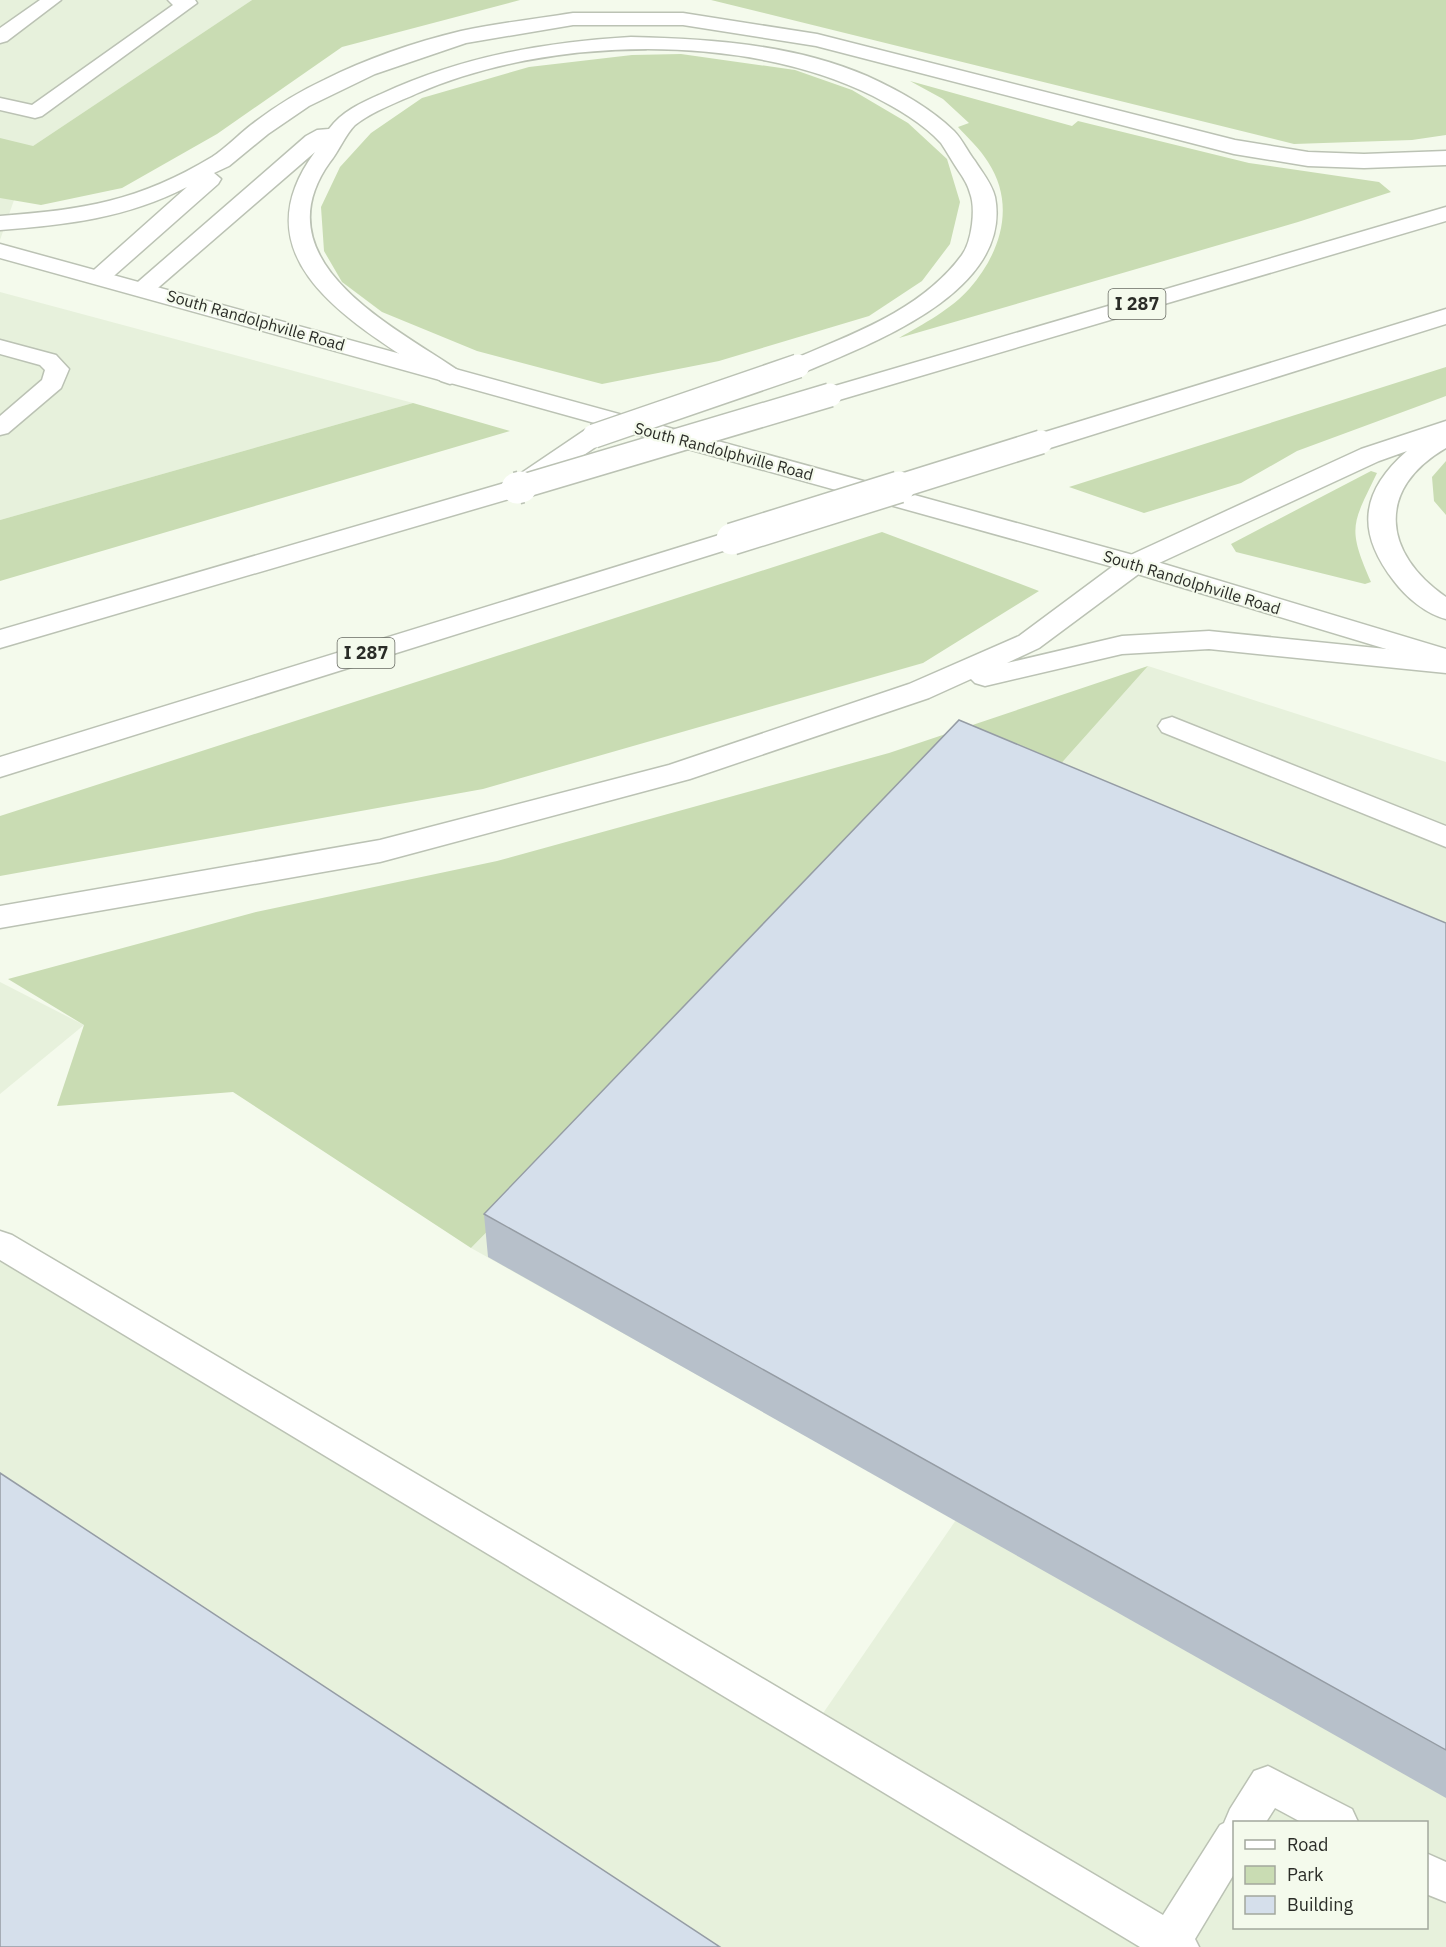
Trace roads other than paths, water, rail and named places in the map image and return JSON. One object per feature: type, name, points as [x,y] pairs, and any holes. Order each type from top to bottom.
[{"type":"main road","points":[[0,224],[65,218],[103,211],[150,196],[221,161],[260,129],[301,101],[332,84],[391,59],[463,37],[573,19],[683,19],[817,40],[1245,148],[1308,159],[1364,161],[1446,158]]},
{"type":"main road","points":[[142,288],[314,141],[422,83],[474,65],[529,53],[584,45],[673,44],[791,59],[838,73],[892,95],[937,126],[958,147],[983,196],[982,226],[975,254],[948,285],[918,309],[873,335],[798,366],[594,436],[517,488]]},
{"type":"main road","points":[[346,122],[333,144],[310,171],[299,200],[298,221],[302,242],[313,269],[337,295],[368,320],[450,376]]},
{"type":"main road","points":[[98,277],[219,171],[221,161]]},
{"type":"main road","name":"I 287","points":[[0,639],[1446,214]]},
{"type":"main road","name":"South Randolphville Road","points":[[0,251],[142,288],[450,376],[1134,564],[1446,658]]},
{"type":"main road","name":"I 287","points":[[0,767],[1446,316]]},
{"type":"main road","points":[[0,917],[380,851],[679,772],[919,691],[1029,642],[1134,564],[1370,454],[1446,429]]},
{"type":"main road","points":[[1446,437],[1432,444],[1402,470],[1389,491],[1381,519],[1385,542],[1404,575],[1428,598],[1446,610]]},
{"type":"main road","points":[[919,691],[1122,645],[1209,640],[1446,664]]},
{"type":"lane","points":[[0,37],[52,0]]},
{"type":"lane","points":[[0,104],[35,112],[188,3],[177,0]]},
{"type":"lane","points":[[0,347],[48,360],[57,369],[53,383],[0,428]]},
{"type":"lane","points":[[1172,726],[1446,837]]},
{"type":"lane","points":[[0,1244],[1174,1944],[1233,1840]]},
{"type":"lane","points":[[1245,1821],[1268,1784],[1336,1821]]},
{"type":"lane","points":[[1428,1873],[1446,1883]]}]
